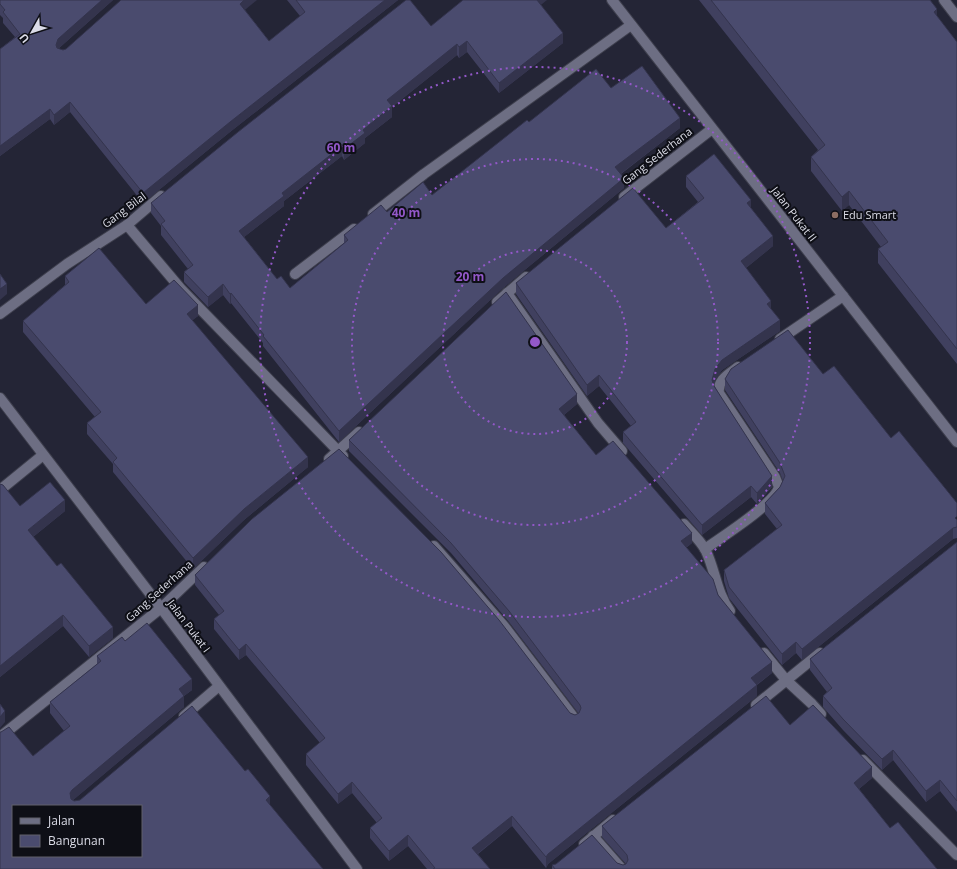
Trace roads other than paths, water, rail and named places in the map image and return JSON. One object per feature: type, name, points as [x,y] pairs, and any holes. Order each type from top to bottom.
[{"type":"street","name":"Jalan Pukat II","points":[[612,0],[957,442]]},
{"type":"street","points":[[944,0],[957,17]]},
{"type":"street","points":[[295,274],[424,174],[631,25]]},
{"type":"street","name":"Gang Sederhana","points":[[616,204],[712,129]]},
{"type":"street","name":"Gang Bilal","points":[[0,314],[66,264],[127,225],[168,191]]},
{"type":"street","points":[[127,225],[181,289],[350,462]]},
{"type":"street","points":[[490,309],[507,292],[536,269]]},
{"type":"street","points":[[507,292],[598,423],[628,459]]},
{"type":"street","points":[[772,344],[843,296]]},
{"type":"street","points":[[705,549],[764,506],[779,487],[775,477],[718,389],[721,381],[746,362]]},
{"type":"street","name":"Jalan Pukat I","points":[[0,398],[161,608],[357,869]]},
{"type":"street","points":[[320,466],[339,451],[366,425]]},
{"type":"street","points":[[0,490],[43,455]]},
{"type":"street","points":[[680,519],[705,549],[716,575],[723,601],[737,620]]},
{"type":"street","points":[[429,541],[446,558],[504,626],[576,719]]},
{"type":"street","name":"Gang Sederhana","points":[[0,737],[161,608],[210,561]]},
{"type":"street","points":[[757,644],[786,680],[812,704],[828,722]]},
{"type":"street","points":[[749,710],[829,646]]},
{"type":"street","points":[[178,721],[219,686]]},
{"type":"street","points":[[854,751],[957,856]]},
{"type":"street","points":[[576,850],[623,812]]},
{"type":"street","points":[[594,836],[622,869]]},
{"type":"place","name":"Edu Smart","points":[[835,215]]}]
